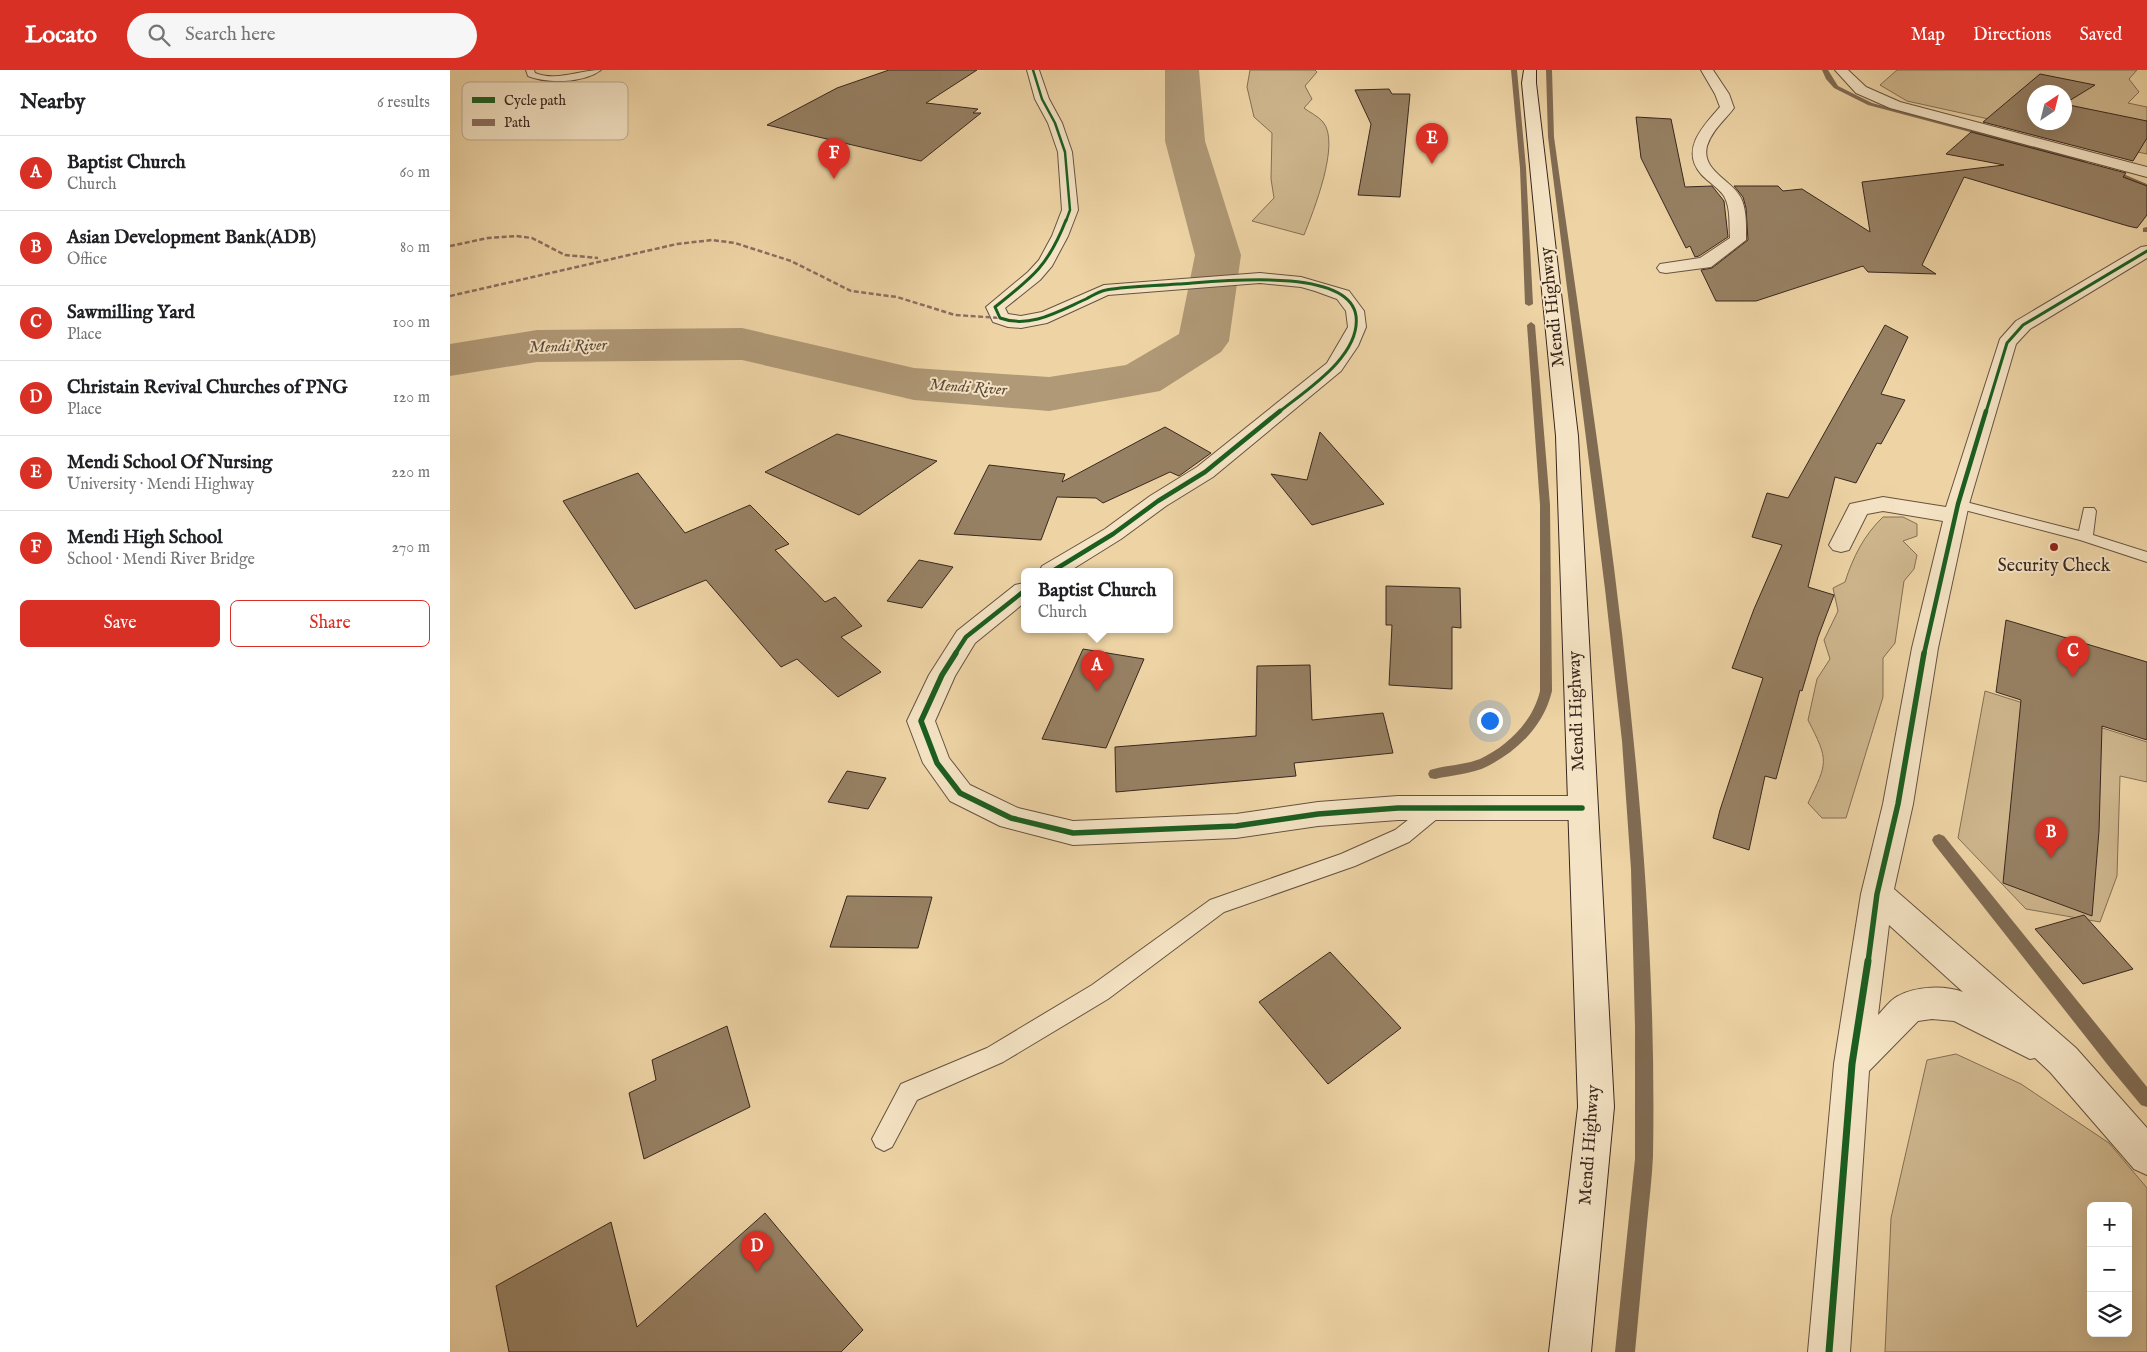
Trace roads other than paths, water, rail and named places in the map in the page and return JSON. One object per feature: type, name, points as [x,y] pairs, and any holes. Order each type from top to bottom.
[{"type":"street","points":[[1033,70],[1042,99],[1065,152],[1070,210],[1060,236],[1046,262],[1034,276],[995,307],[1000,318],[1008,321],[1037,319],[1063,310],[1104,290],[1260,278],[1301,282],[1343,295],[1355,311],[1357,327],[1348,346],[1334,366],[1205,472],[1057,568]]},
{"type":"street","name":"Mendi Highway","points":[[1530,70],[1529,83],[1567,436],[1596,1107],[1570,1352]]},
{"type":"street","points":[[1666,268],[1705,263],[1738,240],[1737,208],[1730,194],[1705,170],[1700,157],[1700,143],[1727,108],[1722,94],[1707,70]]},
{"type":"street","points":[[1842,70],[1861,90],[1895,105],[2147,172]]},
{"type":"street","points":[[1830,1352],[1852,1064],[1877,894],[1898,804],[1925,648],[1957,510],[2007,343],[2023,325],[2147,251]]},
{"type":"street","points":[[1841,545],[1858,509],[1883,504],[1957,510]]},
{"type":"street","points":[[1021,593],[966,637],[942,675],[921,721],[937,763],[960,793],[1011,818],[1073,833],[1236,826],[1318,814],[1398,808],[1582,808]]},
{"type":"street","points":[[1877,894],[2063,1060],[2147,1156]]},
{"type":"street","points":[[1852,1064],[1909,1007],[1932,1003],[1958,1006],[2063,1060]]},
{"type":"lane","points":[[530,70],[531,74],[540,79],[561,79],[597,70]]},
{"type":"lane","points":[[1957,510],[2085,537],[2147,557]]},
{"type":"lane","points":[[2085,537],[2089,511]]},
{"type":"lane","points":[[884,1139],[909,1092],[995,1055],[1100,992],[1217,906],[1348,860],[1402,836],[1437,808]]},
{"type":"waterway","name":"Mendi River","points":[[450,360],[537,346],[742,344],[914,384],[1049,394],[1141,379],[1203,341],[1218,255],[1185,141],[1182,70]]},
{"type":"waterway","points":[[1514,70],[1523,168],[1529,304]]},
{"type":"waterway","points":[[1549,70],[1551,137],[1611,589],[1628,741],[1638,869],[1643,1027],[1644,1159],[1625,1352]]},
{"type":"waterway","points":[[1825,70],[1829,79],[1836,87],[1870,104],[2085,161]]},
{"type":"waterway","points":[[2109,170],[2147,187]]},
{"type":"waterway","points":[[1435,774],[1483,763],[1511,745],[1529,728],[1542,708],[1546,691],[1545,505],[1531,325]]},
{"type":"waterway","points":[[1939,840],[2147,1099]]},
{"type":"place","name":"Mendi School Of Nursing","points":[[1432,164]]},
{"type":"place","name":"Mendi High School","points":[[834,179]]},
{"type":"place","name":"Security Check","points":[[2054,547]]},
{"type":"place","name":"Sawmilling Yard","points":[[2073,677]]},
{"type":"place","name":"Baptist Church","points":[[1097,691]]},
{"type":"place","name":"Asian Development Bank(ADB)","points":[[2051,858]]},
{"type":"place","name":"Christain Revival Churches of PNG","points":[[757,1272]]}]
